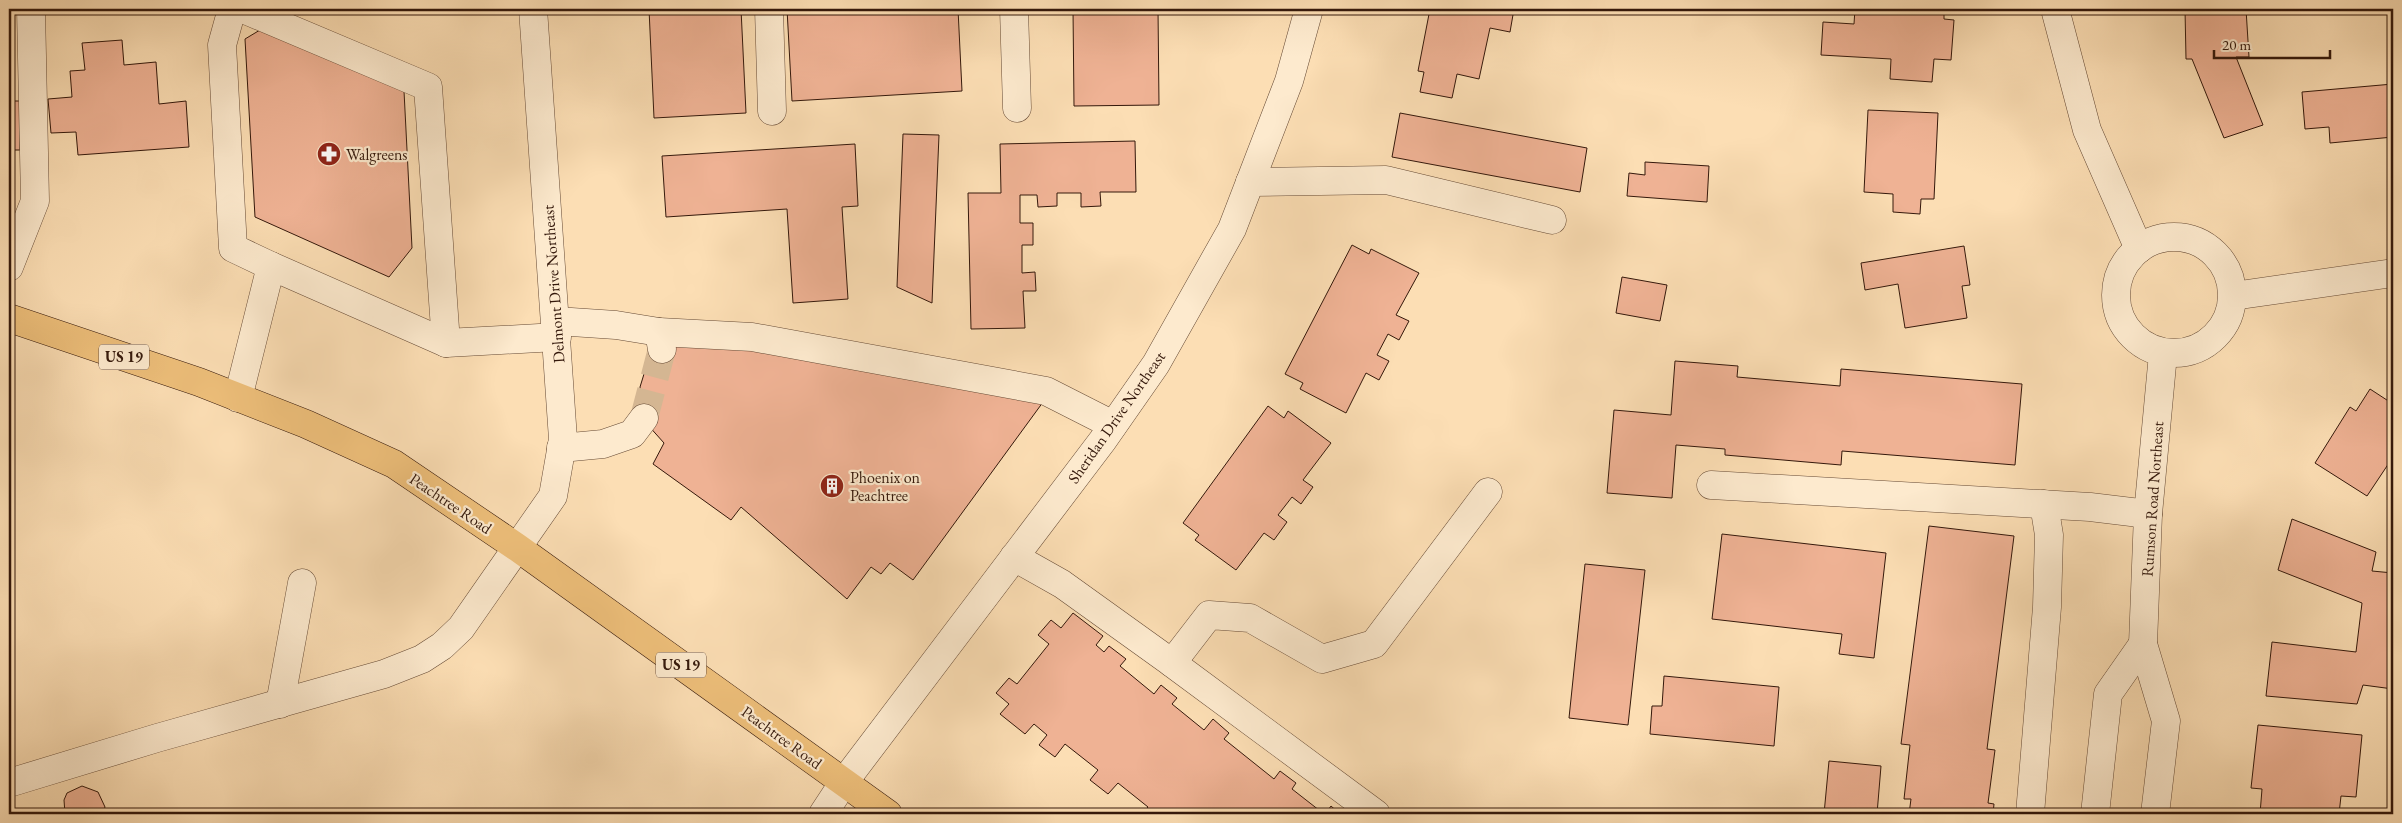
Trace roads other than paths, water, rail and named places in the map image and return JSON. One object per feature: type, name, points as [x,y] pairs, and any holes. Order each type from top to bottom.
[{"type":"highway","name":"Peachtree Road","points":[[9,318],[238,398],[306,424],[394,464],[518,548],[844,782]]},
{"type":"highway","name":"US 19","points":[[844,782],[888,814]]},
{"type":"street","points":[[9,268],[35,201],[31,9]]},
{"type":"street","points":[[232,9],[222,45],[233,248],[271,266],[446,343],[557,329],[616,325],[661,340],[752,337],[1046,391],[1113,425]]},
{"type":"street","points":[[243,9],[428,87],[446,343]]},
{"type":"street","name":"Delmont Drive Northeast","points":[[9,783],[157,738],[384,674],[422,658],[442,646],[461,628],[518,548],[553,496],[563,439],[557,329],[533,9]]},
{"type":"street","points":[[769,9],[772,111]]},
{"type":"street","points":[[1014,9],[1017,108]]},
{"type":"street","name":"Sheridan Drive Northeast","points":[[823,814],[844,782],[1113,425],[1156,364],[1232,229],[1290,81],[1309,9]]},
{"type":"street","points":[[2055,9],[2087,130],[2140,249]]},
{"type":"street","points":[[1250,182],[1386,180],[1552,220]]},
{"type":"street","points":[[2166,236],[2183,237],[2199,242],[2214,251],[2224,264],[2233,296],[2226,321],[2212,341],[2197,350],[2180,354],[2164,354],[2143,347],[2132,336],[2121,321],[2116,302],[2116,283],[2124,265],[2140,249],[2150,241],[2166,236]]},
{"type":"street","points":[[238,398],[271,266]]},
{"type":"street","points":[[2233,296],[2393,273]]},
{"type":"street","name":"Rumson Road Northeast","points":[[2155,814],[2166,721],[2143,644],[2148,514],[2164,354]]},
{"type":"street","points":[[561,448],[603,444],[632,434],[644,418]]},
{"type":"street","points":[[1711,484],[2090,506],[2148,514]]},
{"type":"street","points":[[1172,663],[1209,615],[1250,618],[1322,659],[1374,644],[1488,492]]},
{"type":"street","points":[[2030,814],[2047,608],[2049,535],[2044,504]]},
{"type":"street","points":[[1014,557],[1062,584],[1376,814]]},
{"type":"street","points":[[280,704],[302,583]]},
{"type":"street","points":[[2095,814],[2108,694],[2143,644]]},
{"type":"tunnel","points":[[644,418],[662,349]]},
{"type":"place","name":"Walgreens","points":[[329,154]]},
{"type":"place","name":"Phoenix on Peachtree","points":[[832,486]]}]
